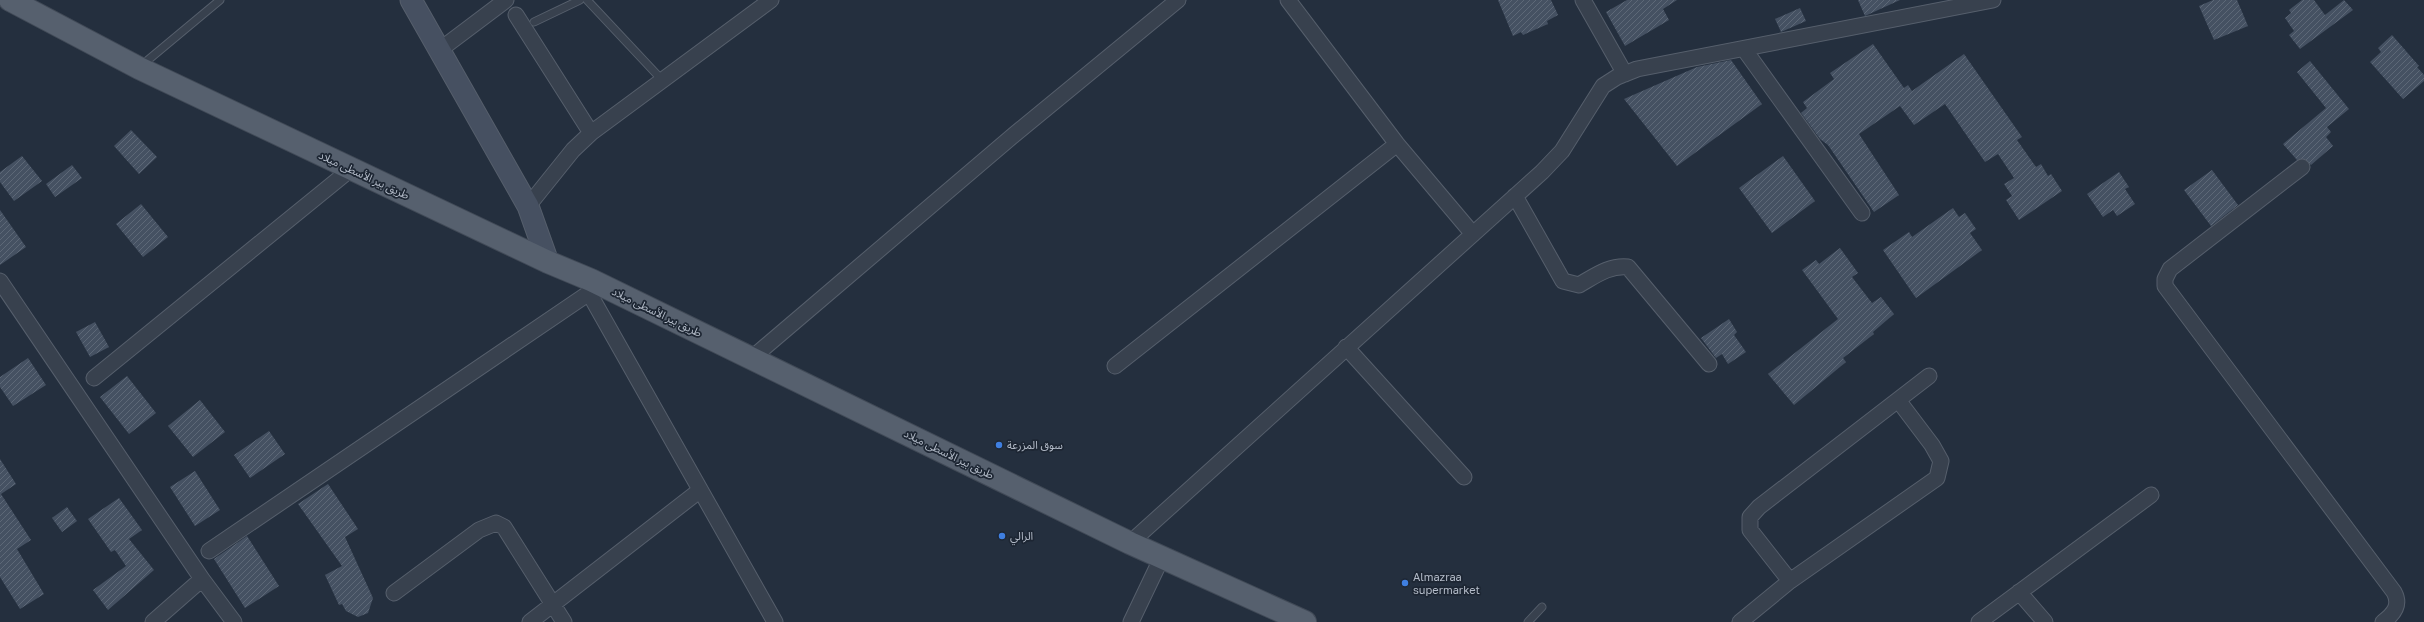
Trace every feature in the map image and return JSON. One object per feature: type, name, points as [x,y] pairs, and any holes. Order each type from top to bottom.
[{"type":"main road","name":"طريق بير الأسطى ميلاد","points":[[10,0],[139,68],[548,262],[590,287],[752,358],[1130,543],[1304,622]]},
{"type":"main road","points":[[412,0],[441,49],[528,206],[548,262]]},
{"type":"street","points":[[441,49],[506,0]]},
{"type":"street","points":[[528,206],[574,150],[591,133],[771,0]]},
{"type":"street","points":[[752,358],[1014,134],[1178,0]]},
{"type":"street","points":[[1288,0],[1398,144],[1472,233]]},
{"type":"street","points":[[1583,0],[1625,74]]},
{"type":"street","points":[[1130,543],[1472,233],[1515,196],[1562,151],[1603,86],[1637,69],[1744,49],[1954,4],[1993,0]]},
{"type":"street","points":[[516,14],[591,133]]},
{"type":"street","points":[[1744,49],[1862,213]]},
{"type":"street","points":[[1115,366],[1398,144]]},
{"type":"street","points":[[2302,167],[2170,269],[2165,279],[2165,286],[2394,592],[2397,599],[2397,607],[2392,616],[2383,622]]},
{"type":"street","points":[[94,378],[351,169]]},
{"type":"street","points":[[1515,196],[1563,281],[1579,286],[1605,269],[1617,266],[1628,267],[1709,364]]},
{"type":"street","points":[[0,281],[202,579],[234,622]]},
{"type":"street","points":[[209,551],[590,287],[699,491],[775,622]]},
{"type":"street","points":[[1346,347],[1464,477]]},
{"type":"street","points":[[1790,581],[1750,530],[1750,517],[1759,507],[1929,376]]},
{"type":"street","points":[[1740,622],[1790,581],[1937,478],[1941,461],[1932,445],[1898,400]]},
{"type":"street","points":[[530,622],[699,491]]},
{"type":"street","points":[[1979,622],[2151,494]]},
{"type":"street","points":[[394,593],[479,530],[496,523],[504,527],[564,622]]},
{"type":"street","points":[[1131,622],[1162,557]]},
{"type":"street","points":[[153,622],[202,579]]},
{"type":"street","points":[[2019,592],[2046,622]]},
{"type":"lane","points":[[139,68],[220,0]]},
{"type":"lane","points":[[534,22],[580,0]]},
{"type":"lane","points":[[588,0],[663,81]]},
{"type":"lane","points":[[1528,622],[1542,607]]},
{"type":"building","points":[[1498,0],[1551,0],[1558,15],[1547,21],[1548,24],[1523,35],[1521,32],[1513,36]]},
{"type":"building","points":[[1627,0],[1677,0],[1663,9],[1669,20],[1625,46],[1606,12]]},
{"type":"building","points":[[1858,0],[1900,0],[1865,16]]},
{"type":"building","points":[[2213,0],[2237,0],[2248,26],[2214,40],[2199,6]]},
{"type":"building","points":[[2302,0],[2314,0],[2325,15],[2344,0],[2353,10],[2300,49],[2289,35],[2294,31],[2285,18],[2291,13],[2289,10]]},
{"type":"building","points":[[1800,8],[1806,21],[1781,32],[1775,19]]},
{"type":"building","points":[[2392,35],[2419,66],[2417,67],[2424,75],[2424,81],[2403,99],[2370,62],[2381,52],[2378,48]]},
{"type":"building","points":[[1873,44],[1904,88],[1908,85],[1912,91],[1964,54],[2022,137],[2017,140],[2036,167],[2041,164],[2048,176],[2051,174],[2062,191],[2019,220],[2006,200],[2012,196],[2004,184],[2014,178],[1998,154],[1985,162],[1945,104],[1914,125],[1900,106],[1859,134],[1899,195],[1874,212],[1828,145],[1820,139],[1801,113],[1807,108],[1803,102],[1834,79],[1830,73]]},
{"type":"building","points":[[1731,60],[1762,104],[1677,166],[1624,99],[1697,67]]},
{"type":"building","points":[[2310,61],[2349,109],[2327,127],[2331,132],[2326,137],[2333,146],[2311,165],[2305,159],[2297,160],[2283,144],[2326,108],[2297,72]]},
{"type":"building","points":[[131,130],[157,157],[139,174],[114,146]]},
{"type":"building","points":[[22,156],[42,181],[14,201],[0,182],[0,172]]},
{"type":"building","points":[[1783,156],[1815,201],[1772,233],[1739,188]]},
{"type":"building","points":[[72,165],[82,178],[55,197],[46,184]]},
{"type":"building","points":[[2212,170],[2238,205],[2211,226],[2184,190]]},
{"type":"building","points":[[2119,172],[2129,187],[2125,189],[2135,204],[2117,216],[2113,210],[2103,217],[2087,194]]},
{"type":"building","points":[[141,204],[168,237],[143,257],[116,224]]},
{"type":"building","points":[[1953,208],[1959,217],[1965,213],[1976,229],[1970,233],[1982,250],[1916,298],[1883,250],[1909,232],[1912,237]]},
{"type":"building","points":[[0,210],[26,247],[0,265]]},
{"type":"building","points":[[1840,248],[1858,273],[1852,277],[1872,303],[1881,297],[1894,314],[1873,332],[1874,334],[1843,358],[1846,362],[1794,405],[1768,374],[1838,319],[1802,270],[1816,260],[1819,264]]},
{"type":"building","points":[[1729,319],[1737,332],[1734,335],[1746,352],[1728,364],[1722,354],[1716,358],[1701,338]]},
{"type":"building","points":[[95,322],[109,347],[90,357],[76,332]]},
{"type":"building","points":[[28,358],[46,385],[13,406],[0,387],[0,377]]},
{"type":"building","points":[[127,376],[156,413],[129,434],[100,397]]},
{"type":"building","points":[[200,400],[225,432],[193,457],[168,426]]},
{"type":"building","points":[[269,431],[285,454],[250,478],[234,455]]},
{"type":"building","points":[[0,459],[16,484],[1,494],[31,540],[17,549],[44,594],[20,609],[0,577]]},
{"type":"building","points":[[195,471],[220,510],[195,526],[170,487]]},
{"type":"building","points":[[328,484],[358,529],[345,537],[373,598],[368,613],[358,617],[346,611],[342,604],[339,605],[325,575],[342,566],[298,504]]},
{"type":"building","points":[[119,498],[142,530],[129,539],[154,570],[108,610],[93,590],[126,566],[115,550],[111,552],[88,519]]},
{"type":"building","points":[[67,507],[77,521],[62,532],[52,518]]},
{"type":"building","points":[[247,536],[279,586],[245,608],[214,559]]},
{"type":"place","name":"سوق المزرعة","points":[[999,445]]},
{"type":"place","name":"الرالي","points":[[1002,536]]},
{"type":"place","name":"Almazraa supermarket","points":[[1405,583]]}]
